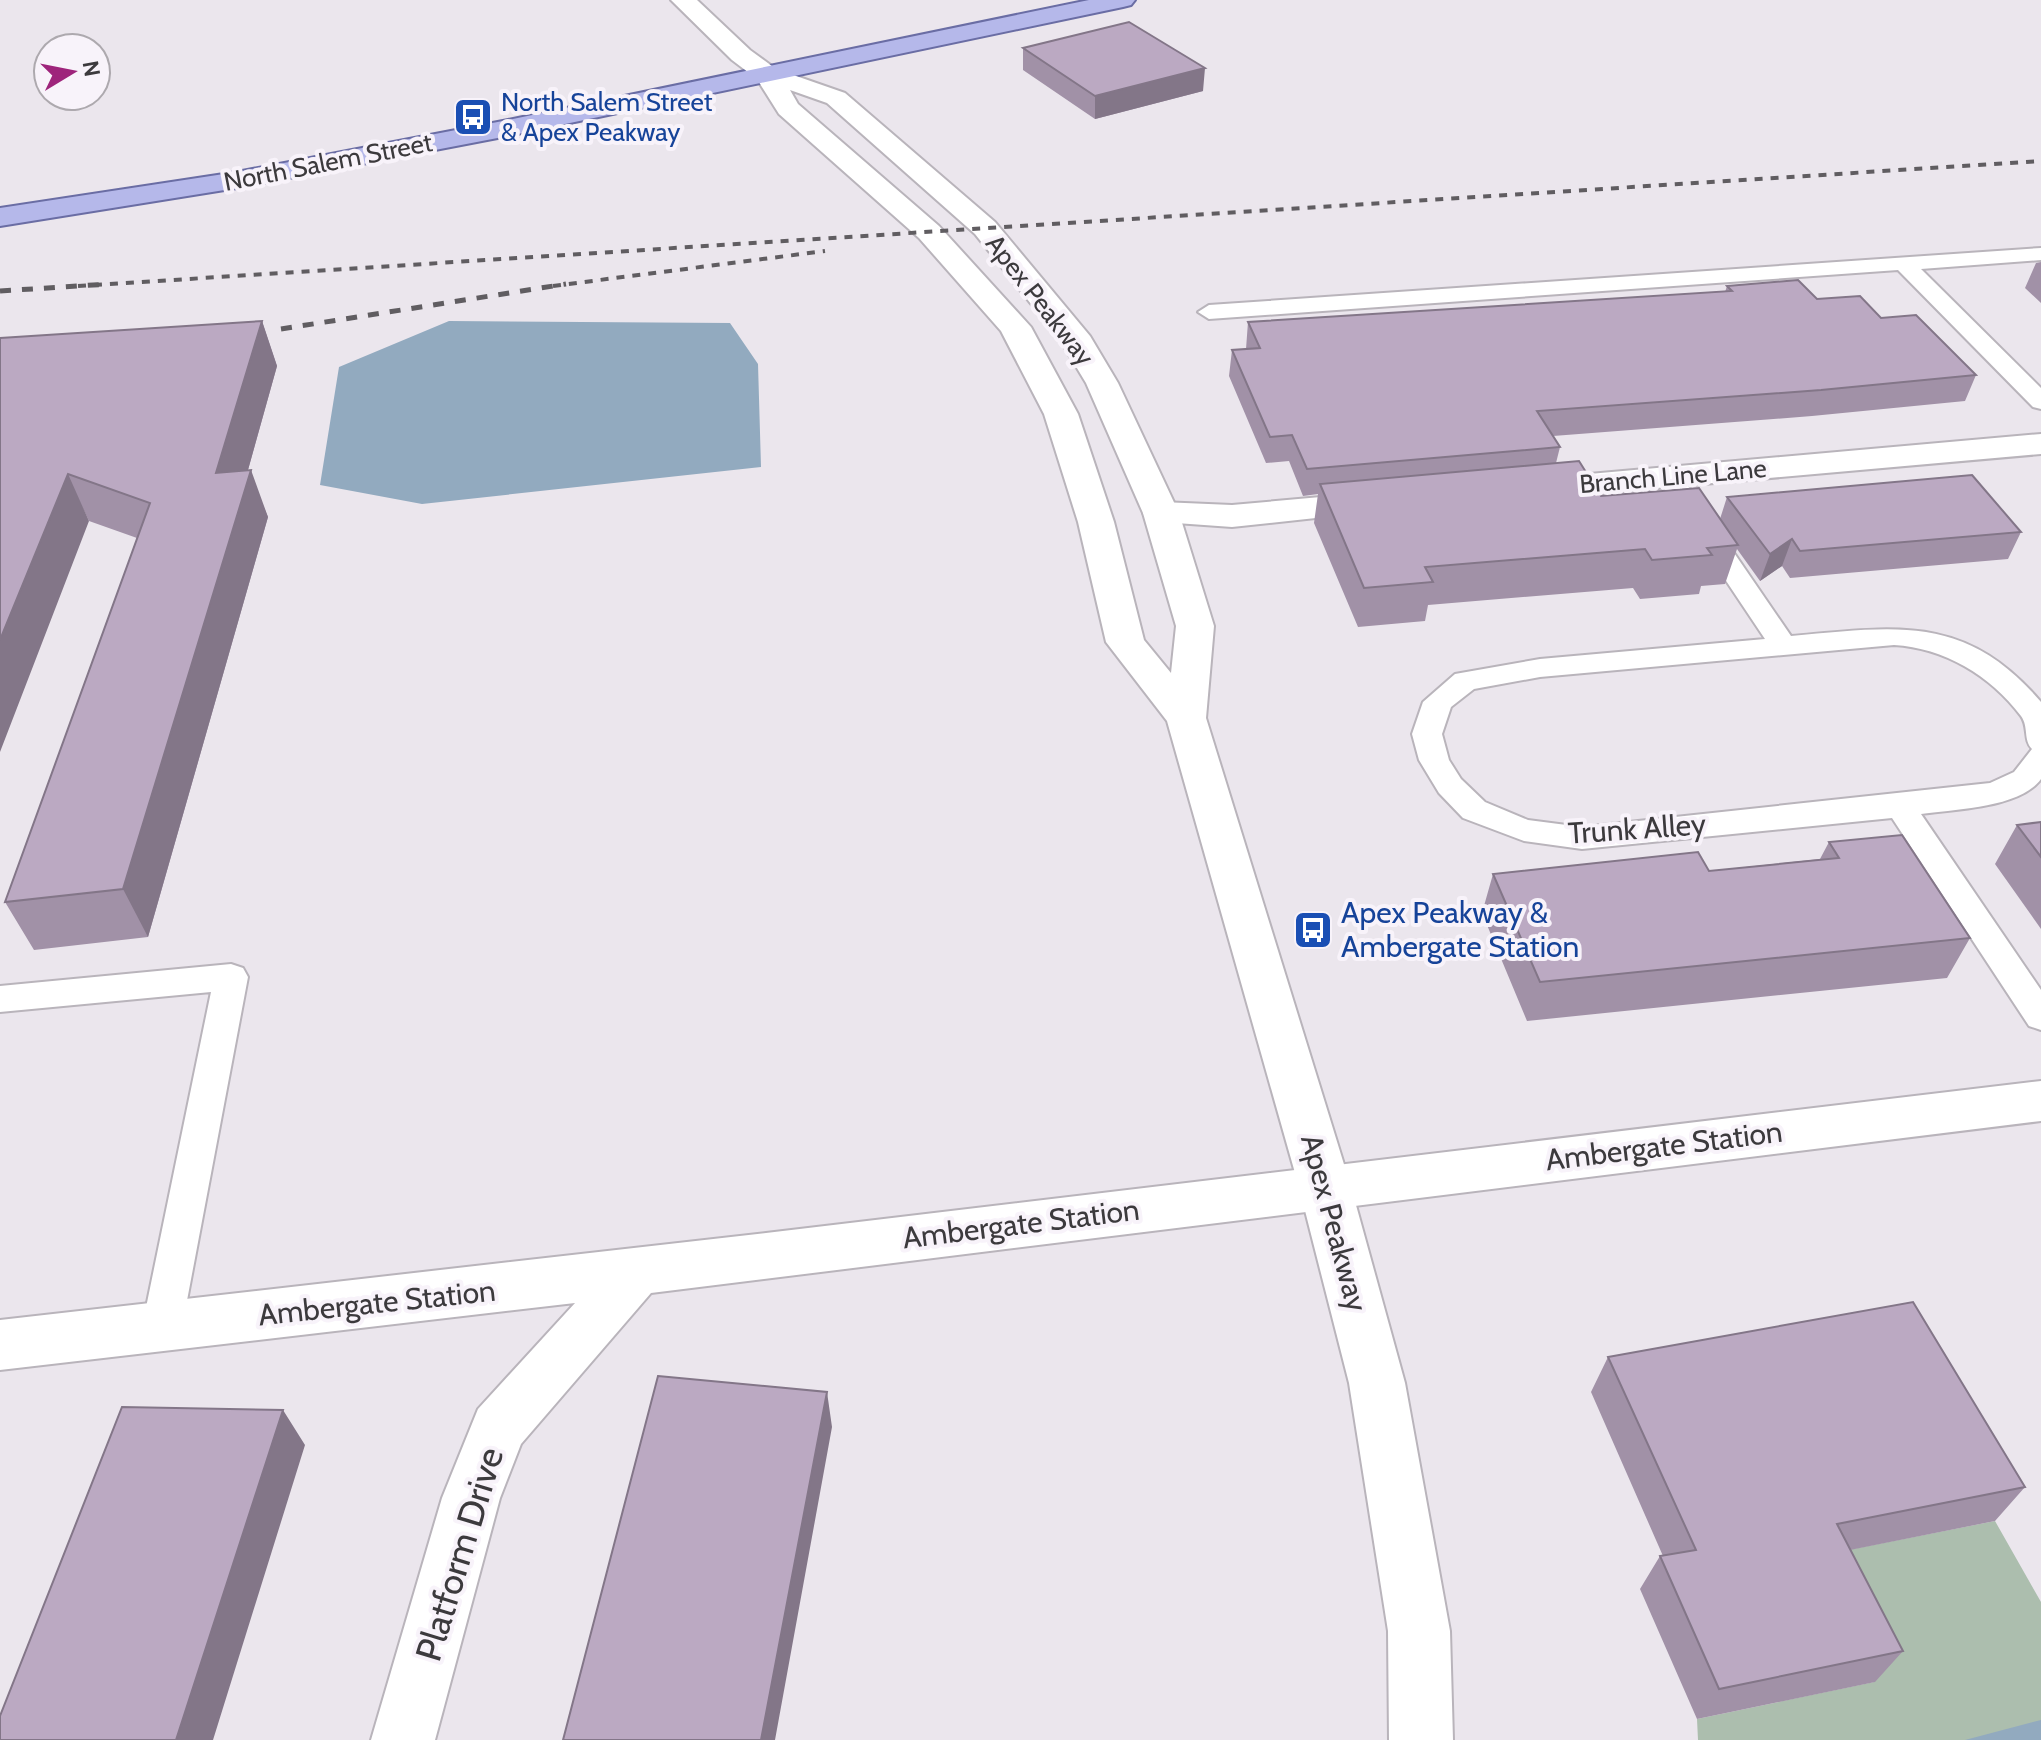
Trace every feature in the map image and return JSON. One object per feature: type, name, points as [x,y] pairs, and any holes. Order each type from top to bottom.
[{"type":"main road","name":"Apex Peakway","points":[[683,0],[741,55],[767,74],[836,98],[985,228],[1074,336],[1102,383],[1161,513],[1195,626],[1186,718],[1325,1187],[1377,1383],[1419,1631],[1421,1740]]},
{"type":"main road","name":"North Salem Street","points":[[0,217],[237,180],[496,131],[1123,0]]},
{"type":"main road","name":"Apex Peakway","points":[[767,74],[788,109],[929,232],[1015,327],[1061,414],[1096,522],[1125,642],[1186,718]]},
{"type":"main road","name":"Branch Line Lane","points":[[1496,492],[2041,444]]},
{"type":"main road","points":[[1161,513],[1232,516],[1402,501]]},
{"type":"main road","name":"Ambergate Station","points":[[0,1345],[635,1274],[2041,1101]]},
{"type":"main road","name":"Platform Drive","points":[[403,1740],[471,1498],[498,1428],[635,1274]]},
{"type":"lane","points":[[1209,312],[2041,254]]},
{"type":"lane","points":[[1903,263],[2041,402]]},
{"type":"lane","points":[[1669,476],[1783,645]]},
{"type":"lane","name":"Trunk Alley","points":[[2041,742],[2041,725],[2012,688],[1965,654],[1931,640],[1894,636],[1540,668],[1465,681],[1438,702],[1427,734],[1434,760],[1450,786],[1474,810],[1524,830],[1582,838],[1900,806],[1996,793],[2025,779],[2041,757]]},
{"type":"lane","points":[[1900,806],[2041,1017]]},
{"type":"lane","points":[[0,999],[231,977],[162,1327]]},
{"type":"green space","points":[[1995,1521],[2041,1602],[2041,1740],[1698,1740],[1697,1719],[1874,1682],[1812,1557]]},
{"type":"water","points":[[449,321],[730,323],[758,364],[761,467],[422,504],[320,485],[339,367]]},
{"type":"water","points":[[2041,1720],[2041,1740],[1965,1740]]},
{"type":"building","points":[[1129,22],[1205,68],[1095,96],[1023,48]]},
{"type":"building","points":[[1798,280],[1817,299],[1860,296],[1881,318],[1916,315],[1976,375],[1537,411],[1560,447],[1307,469],[1292,435],[1270,437],[1232,350],[1260,348],[1248,322],[1732,291],[1727,286]]},
{"type":"building","points":[[262,321],[216,473],[251,470],[123,889],[5,902],[150,503],[68,474],[0,640],[0,338]]},
{"type":"building","points":[[1579,461],[1601,496],[1699,488],[1738,545],[1707,548],[1712,555],[1652,560],[1645,549],[1425,567],[1433,582],[1364,588],[1320,484]]},
{"type":"building","points":[[1972,475],[2021,532],[1800,551],[1792,539],[1770,554],[1727,497]]},
{"type":"building","points":[[2041,822],[2041,857],[2017,825]]},
{"type":"building","points":[[1902,835],[1970,938],[1540,982],[1493,874],[1698,852],[1709,871],[1839,858],[1829,842]]},
{"type":"building","points":[[1913,1302],[2025,1487],[1837,1524],[1903,1651],[1719,1689],[1660,1556],[1696,1550],[1608,1357]]},
{"type":"building","points":[[658,1376],[827,1392],[761,1740],[563,1740]]},
{"type":"building","points":[[122,1407],[283,1410],[176,1740],[0,1740],[0,1716]]},
{"type":"railway","points":[[78,286],[2041,161]]},
{"type":"railway","points":[[555,286],[825,251]]},
{"type":"railway","points":[[0,291],[109,284]]},
{"type":"railway","points":[[555,286],[566,284]]},
{"type":"railway","points":[[281,329],[555,286]]},
{"type":"place","name":"North Salem Street & Apex Peakway","points":[[473,117]]},
{"type":"place","name":"Apex Peakway & Ambergate Station","points":[[1313,930]]}]
